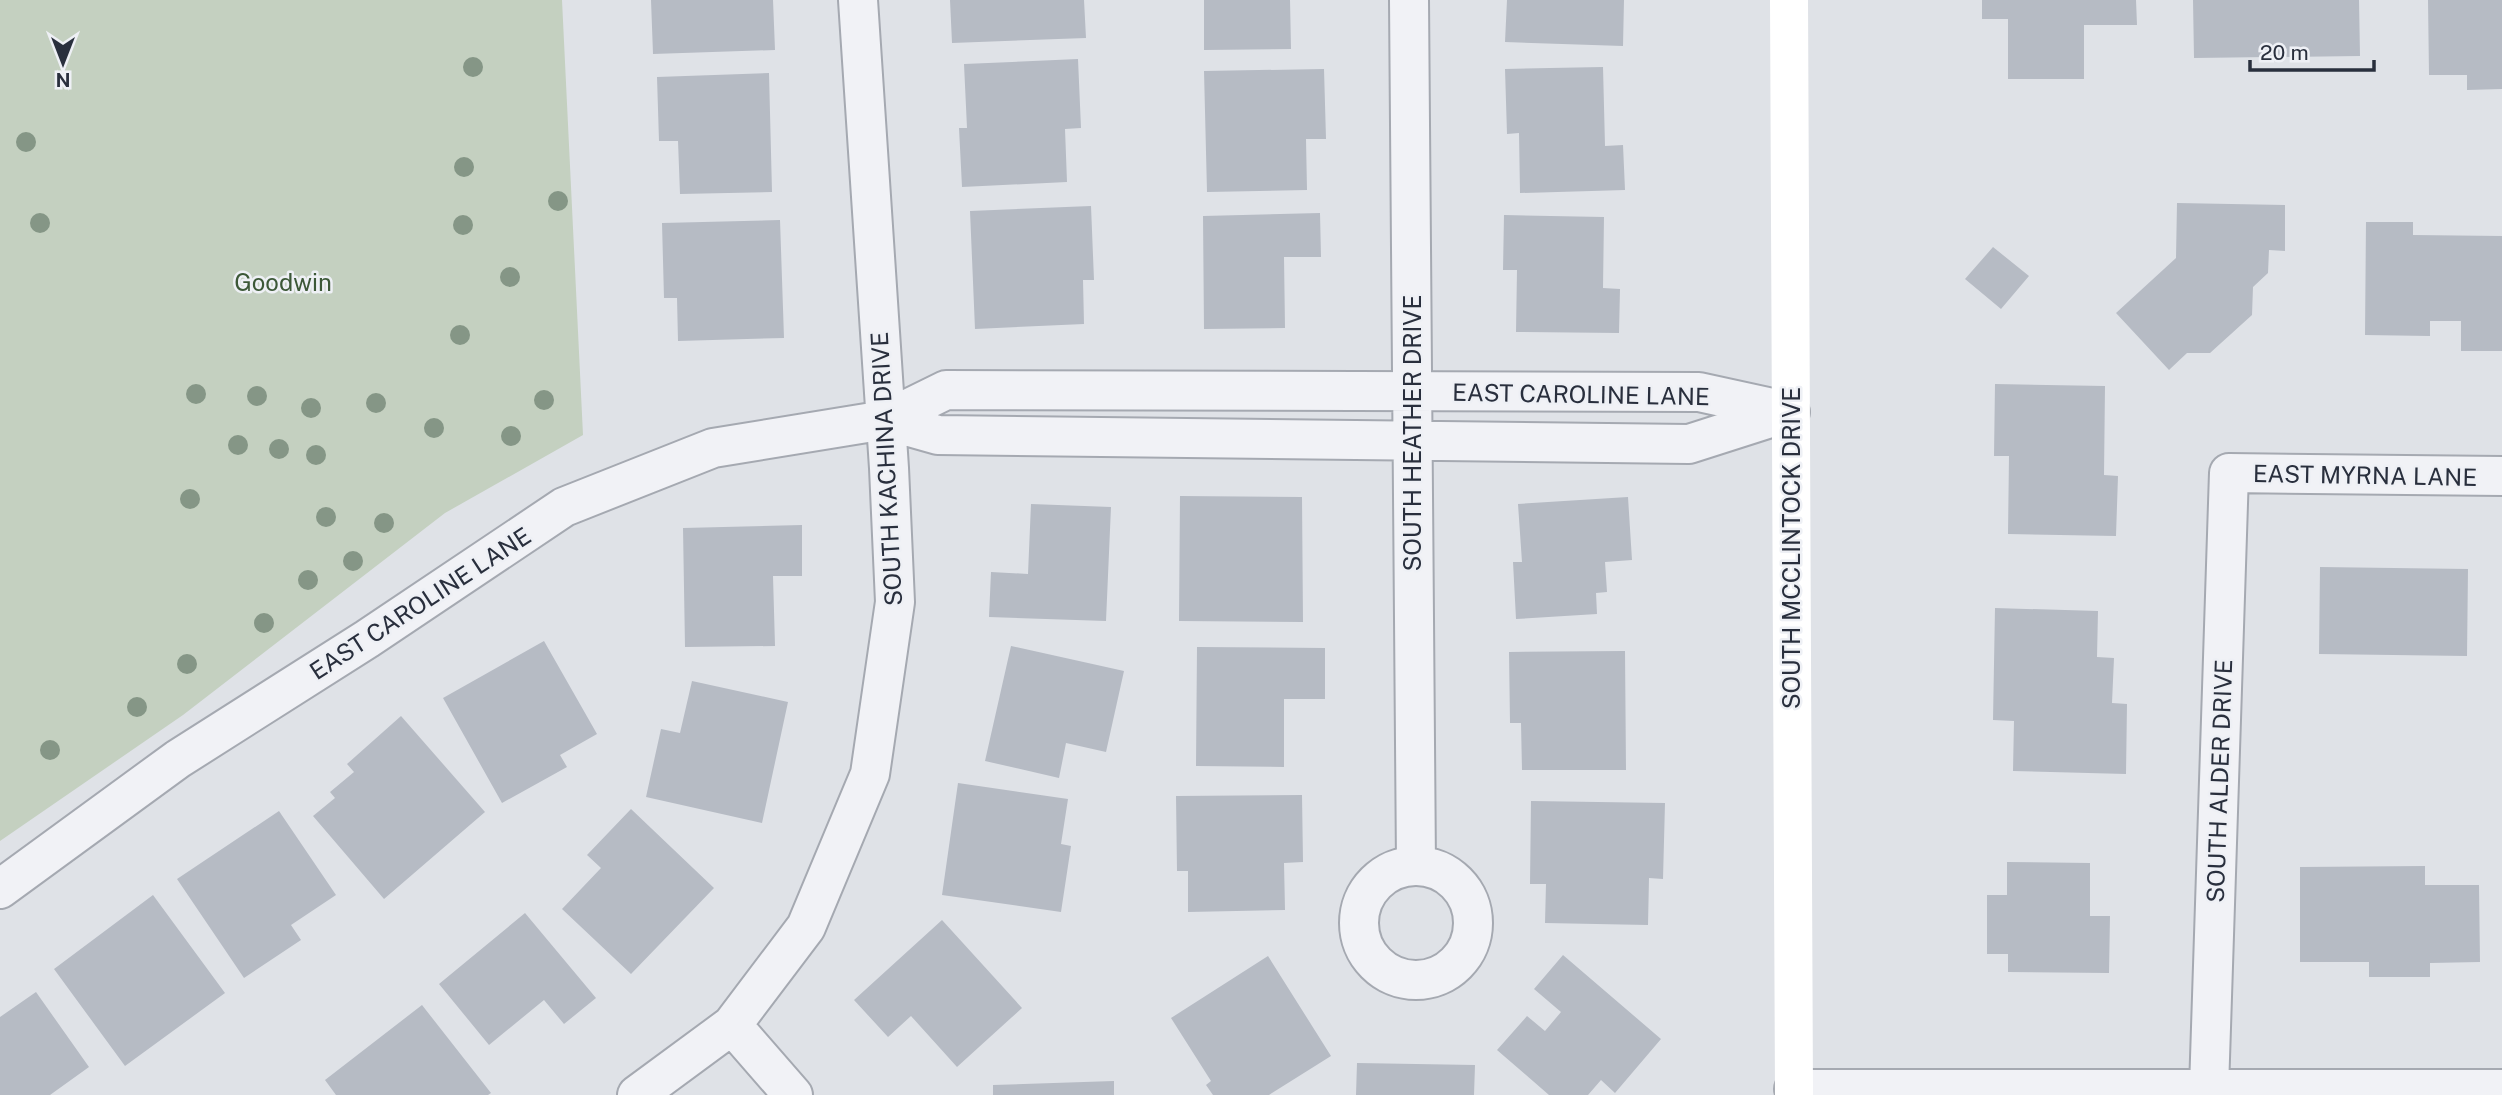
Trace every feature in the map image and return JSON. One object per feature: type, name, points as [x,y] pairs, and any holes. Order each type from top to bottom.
[{"type":"main road","name":"SOUTH MCCLINTOCK DRIVE","points":[[1789,0],[1794,1092]]},
{"type":"street","name":"SOUTH KACHINA DRIVE","points":[[637,1095],[732,1025],[806,927],[870,774],[895,602],[858,0]]},
{"type":"street","name":"SOUTH HEATHER DRIVE","points":[[1409,0],[1416,866]]},
{"type":"street","name":"EAST CAROLINE LANE","points":[[0,889],[178,759],[367,639],[564,507],[713,448],[885,420],[946,390],[1699,392],[1790,412]]},
{"type":"street","name":"EAST CAROLINE LANE","points":[[885,420],[938,435],[1689,444],[1790,412]]},
{"type":"street","name":"EAST MYRNA LANE","points":[[2229,473],[2502,476]]},
{"type":"street","name":"SOUTH ALDER DRIVE","points":[[2209,1089],[2229,473]]},
{"type":"street","points":[[732,1025],[793,1095]]},
{"type":"street","points":[[1794,1092],[2502,1090]]},
{"type":"green space","name":"Goodwin","points":[[0,0],[562,0],[583,435],[445,513],[183,715],[0,841]]},
{"type":"building","points":[[651,0],[773,0],[775,50],[653,54]]},
{"type":"building","points":[[950,0],[1084,0],[1086,38],[952,43]]},
{"type":"building","points":[[1204,0],[1290,0],[1291,49],[1204,50]]},
{"type":"building","points":[[1507,0],[1624,0],[1623,46],[1505,42]]},
{"type":"building","points":[[1982,0],[2136,0],[2137,25],[2084,25],[2084,79],[2008,79],[2008,19],[1982,19]]},
{"type":"building","points":[[2193,0],[2359,0],[2360,56],[2194,58]]},
{"type":"building","points":[[2428,0],[2502,0],[2502,89],[2467,90],[2467,75],[2429,75]]},
{"type":"building","points":[[1078,59],[1081,128],[1065,129],[1067,182],[962,187],[959,128],[967,128],[964,64]]},
{"type":"building","points":[[1603,67],[1605,146],[1623,145],[1625,190],[1520,193],[1519,133],[1507,134],[1505,69]]},
{"type":"building","points":[[1324,69],[1326,139],[1306,139],[1307,190],[1207,192],[1204,71]]},
{"type":"building","points":[[769,73],[772,192],[680,194],[678,141],[659,141],[657,77]]},
{"type":"building","points":[[2177,203],[2285,205],[2285,251],[2269,250],[2268,273],[2253,287],[2252,315],[2210,353],[2187,353],[2169,370],[2116,313],[2176,258]]},
{"type":"building","points":[[1091,206],[1094,280],[1083,280],[1084,324],[975,329],[970,211]]},
{"type":"building","points":[[1320,213],[1321,257],[1284,257],[1285,328],[1204,329],[1203,216]]},
{"type":"building","points":[[1504,215],[1604,217],[1603,288],[1620,289],[1619,333],[1516,332],[1517,270],[1503,270]]},
{"type":"building","points":[[780,220],[784,338],[678,341],[677,298],[664,298],[662,223]]},
{"type":"building","points":[[2366,222],[2413,222],[2413,235],[2502,236],[2502,351],[2461,351],[2461,321],[2430,321],[2430,336],[2365,335]]},
{"type":"building","points":[[1993,247],[2029,276],[2001,309],[1965,279]]},
{"type":"building","points":[[1995,384],[2105,386],[2104,475],[2118,476],[2116,536],[2008,534],[2009,456],[1994,456]]},
{"type":"building","points":[[1180,496],[1302,497],[1303,622],[1179,621]]},
{"type":"building","points":[[1628,497],[1632,560],[1605,562],[1607,592],[1596,593],[1597,614],[1516,619],[1513,562],[1522,562],[1518,504]]},
{"type":"building","points":[[1031,504],[1111,507],[1106,621],[989,617],[991,572],[1028,574]]},
{"type":"building","points":[[802,525],[802,576],[773,576],[775,646],[685,647],[683,528]]},
{"type":"building","points":[[2320,567],[2468,569],[2467,656],[2319,654]]},
{"type":"building","points":[[1995,608],[2098,611],[2097,657],[2114,658],[2112,703],[2127,704],[2126,774],[2013,771],[2014,721],[1993,720]]},
{"type":"building","points":[[544,641],[597,734],[560,755],[567,767],[502,803],[443,698]]},
{"type":"building","points":[[1011,646],[1124,671],[1106,752],[1066,743],[1059,778],[985,761]]},
{"type":"building","points":[[1197,647],[1325,648],[1325,699],[1284,699],[1284,767],[1196,766]]},
{"type":"building","points":[[1625,651],[1626,770],[1522,770],[1521,723],[1510,723],[1509,652]]},
{"type":"building","points":[[692,681],[788,702],[762,823],[646,797],[661,729],[680,733]]},
{"type":"building","points":[[401,716],[485,812],[384,899],[313,816],[335,798],[330,792],[354,772],[347,764]]},
{"type":"building","points":[[958,783],[1068,799],[1061,844],[1071,846],[1061,912],[942,895]]},
{"type":"building","points":[[1302,795],[1303,862],[1284,863],[1285,910],[1188,912],[1188,871],[1177,871],[1176,796]]},
{"type":"building","points":[[1531,801],[1665,803],[1663,879],[1649,878],[1648,925],[1545,923],[1546,884],[1530,884]]},
{"type":"building","points":[[631,809],[714,888],[631,974],[562,909],[601,868],[587,855]]},
{"type":"building","points":[[279,811],[336,895],[291,925],[301,940],[244,978],[177,879]]},
{"type":"building","points":[[2007,862],[2090,863],[2090,916],[2110,916],[2109,973],[2008,972],[2008,954],[1987,954],[1987,895],[2007,895]]},
{"type":"building","points":[[2425,866],[2425,885],[2479,885],[2480,962],[2430,963],[2430,977],[2369,977],[2369,962],[2300,962],[2300,867]]},
{"type":"building","points":[[153,895],[225,993],[125,1066],[54,969]]},
{"type":"building","points":[[525,913],[596,998],[564,1024],[544,1000],[489,1045],[439,984]]},
{"type":"building","points":[[942,920],[1022,1008],[957,1067],[911,1016],[888,1037],[854,1000]]},
{"type":"building","points":[[1563,955],[1661,1039],[1615,1093],[1601,1080],[1588,1095],[1549,1095],[1497,1050],[1527,1016],[1545,1031],[1561,1012],[1534,989]]},
{"type":"building","points":[[1268,956],[1331,1056],[1269,1095],[1213,1095],[1206,1085],[1211,1081],[1171,1018]]},
{"type":"building","points":[[36,992],[89,1067],[50,1095],[0,1095],[0,1017]]},
{"type":"building","points":[[422,1005],[491,1093],[336,1095],[325,1080]]},
{"type":"building","points":[[1357,1063],[1475,1065],[1474,1095],[1356,1095]]},
{"type":"building","points":[[1114,1081],[1114,1095],[993,1095],[993,1085]]}]
